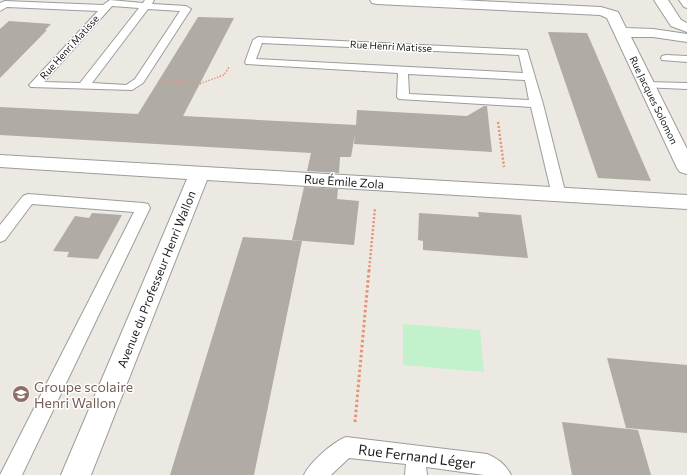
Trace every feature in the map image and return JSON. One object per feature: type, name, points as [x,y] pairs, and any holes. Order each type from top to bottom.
[{"type":"street","name":"Rue Jacques Solomon","points":[[377,0],[601,11],[613,15],[646,85],[683,150],[687,168]]},
{"type":"street","points":[[653,33],[681,26],[661,0]]},
{"type":"street","points":[[621,32],[653,33],[687,38]]},
{"type":"street","name":"Rue Émile Zola","points":[[0,161],[687,202]]},
{"type":"street","name":"Avenue du Professeur Henri Wallon","points":[[76,475],[200,172]]},
{"type":"lane","points":[[683,0],[687,5]]},
{"type":"lane","name":"Rue Henri Matisse","points":[[110,3],[148,3],[186,9],[140,81],[128,88],[35,85],[104,8],[110,3]]},
{"type":"lane","points":[[84,86],[148,3]]},
{"type":"lane","name":"Rue Henri Matisse","points":[[0,8],[5,4],[104,8]]},
{"type":"lane","name":"Rue Henri Matisse","points":[[529,77],[250,62],[258,40],[523,52],[559,195]]},
{"type":"lane","points":[[666,58],[687,59]]},
{"type":"lane","name":"Rue Henri Matisse","points":[[403,70],[403,97],[537,104]]},
{"type":"lane","points":[[646,85],[687,86]]},
{"type":"lane","points":[[0,236],[28,199],[144,208],[11,475]]},
{"type":"lane","name":"Rue Fernand Léger","points":[[315,475],[346,447],[416,465],[487,464],[500,475]]},
{"type":"path","points":[[140,81],[199,84],[224,75],[232,62],[250,62]]},
{"type":"path","points":[[495,102],[507,192]]},
{"type":"path","points":[[352,448],[377,184]]},
{"type":"green space","points":[[403,324],[480,330],[484,372],[403,365]]},
{"type":"building","points":[[198,17],[234,18],[183,116],[356,125],[357,110],[467,116],[484,106],[487,106],[492,152],[354,144],[355,134],[351,157],[340,157],[339,173],[307,171],[311,153],[0,135],[0,107],[138,114]]},
{"type":"building","points":[[9,21],[51,24],[45,30],[47,30],[0,78],[0,29]]},
{"type":"building","points":[[548,32],[587,33],[651,181],[598,178]]},
{"type":"building","points":[[304,187],[338,189],[337,199],[359,201],[354,245],[292,240]]},
{"type":"building","points":[[478,212],[521,215],[528,258],[423,250],[423,241],[418,240],[419,213],[479,217]]},
{"type":"building","points":[[92,213],[122,215],[98,259],[67,257],[69,252],[53,251],[75,216],[89,218]]},
{"type":"building","points":[[243,237],[302,241],[254,475],[170,475]]},
{"type":"building","points":[[607,358],[687,365],[687,433],[626,428]]},
{"type":"building","points":[[562,422],[638,430],[651,475],[572,475]]},
{"type":"place","name":"Groupe scolaire Henri Wallon","points":[[21,394]]}]
